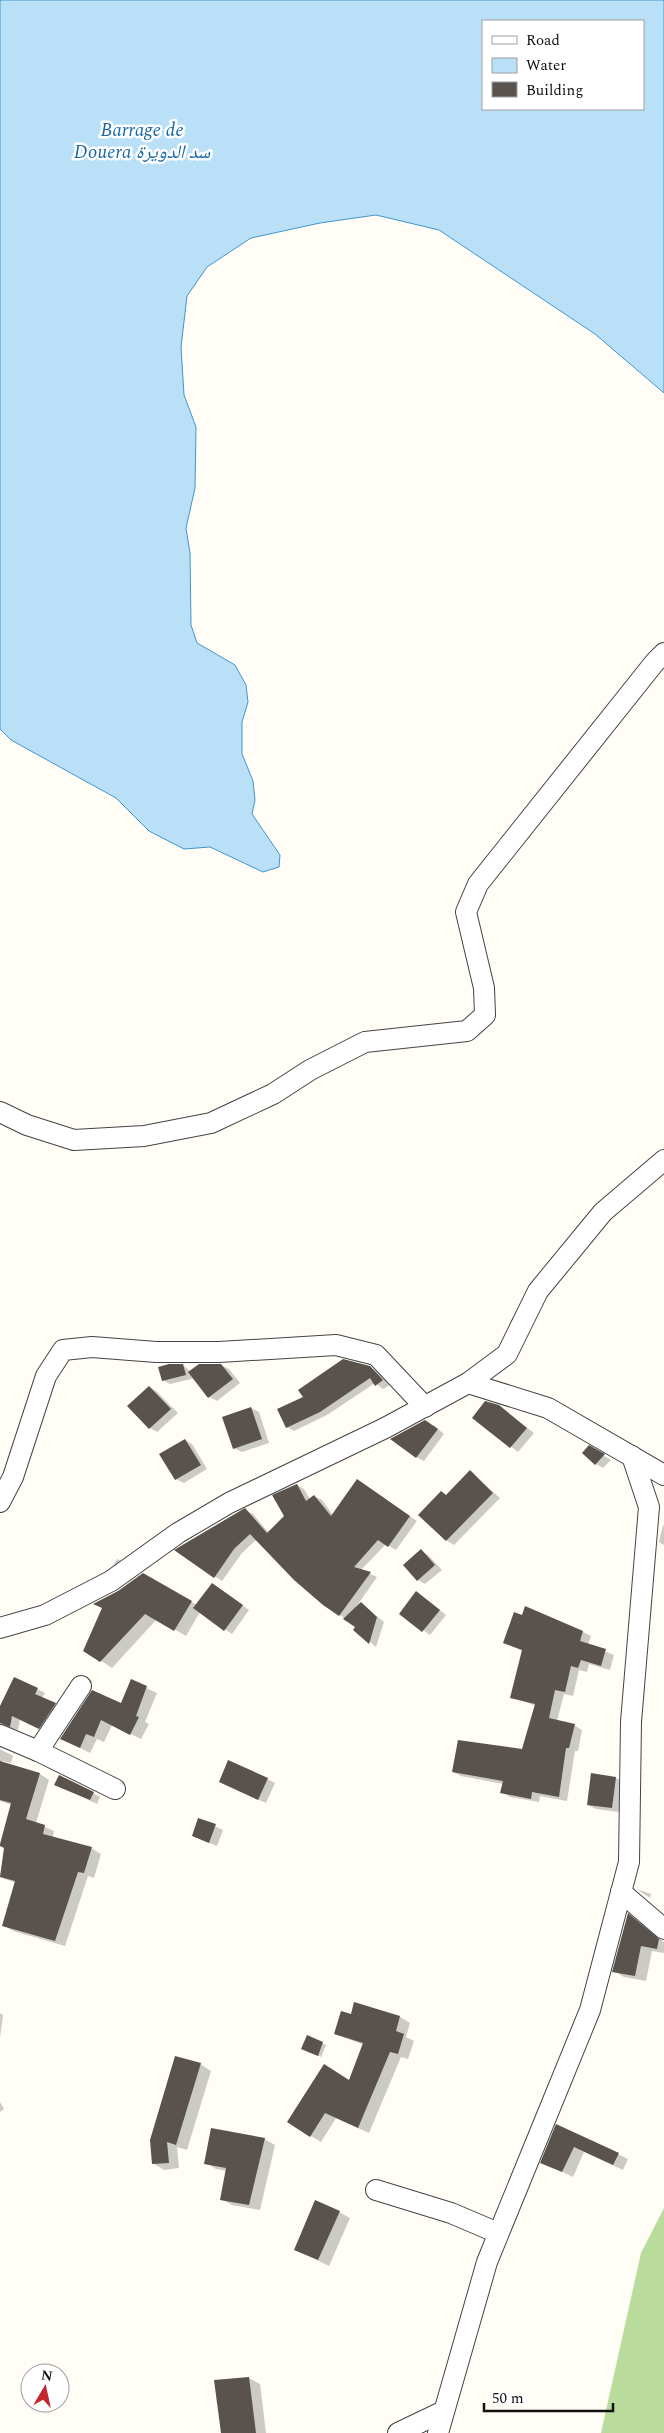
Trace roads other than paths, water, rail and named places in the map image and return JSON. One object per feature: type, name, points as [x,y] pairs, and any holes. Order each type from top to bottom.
[{"type":"street","points":[[0,1112],[27,1125],[74,1140],[144,1136],[211,1123],[273,1094],[310,1070],[365,1042],[467,1031],[485,1015],[484,988],[466,912],[478,884],[654,662],[664,653]]},
{"type":"street","points":[[0,1628],[45,1615],[110,1582],[178,1533],[229,1503],[468,1383],[507,1354],[538,1291],[603,1212],[664,1160]]},
{"type":"street","points":[[0,1502],[13,1477],[46,1376],[63,1350],[92,1347],[156,1352],[219,1352],[336,1345],[376,1355],[425,1406]]},
{"type":"street","points":[[468,1383],[548,1408],[664,1475]]},
{"type":"street","points":[[438,2433],[487,2262],[590,2010],[629,1862],[631,1722],[649,1507],[632,1456]]},
{"type":"street","points":[[38,1751],[81,1686]]},
{"type":"street","points":[[0,1735],[38,1751],[115,1789]]},
{"type":"street","points":[[621,1892],[664,1929]]},
{"type":"street","points":[[376,2190],[451,2213],[498,2233]]},
{"type":"street","points":[[398,2433],[444,2411]]},
{"type":"water","name":"Barrage de Douera سد الدويرة","points":[[0,0],[664,0],[664,393],[595,334],[439,230],[376,215],[320,223],[251,238],[207,267],[187,296],[181,347],[184,395],[196,427],[195,488],[186,528],[190,553],[191,625],[197,643],[235,665],[246,685],[248,702],[242,722],[242,754],[253,781],[255,800],[252,814],[280,855],[279,867],[263,872],[210,847],[184,849],[149,831],[116,798],[11,740],[0,729]]}]
